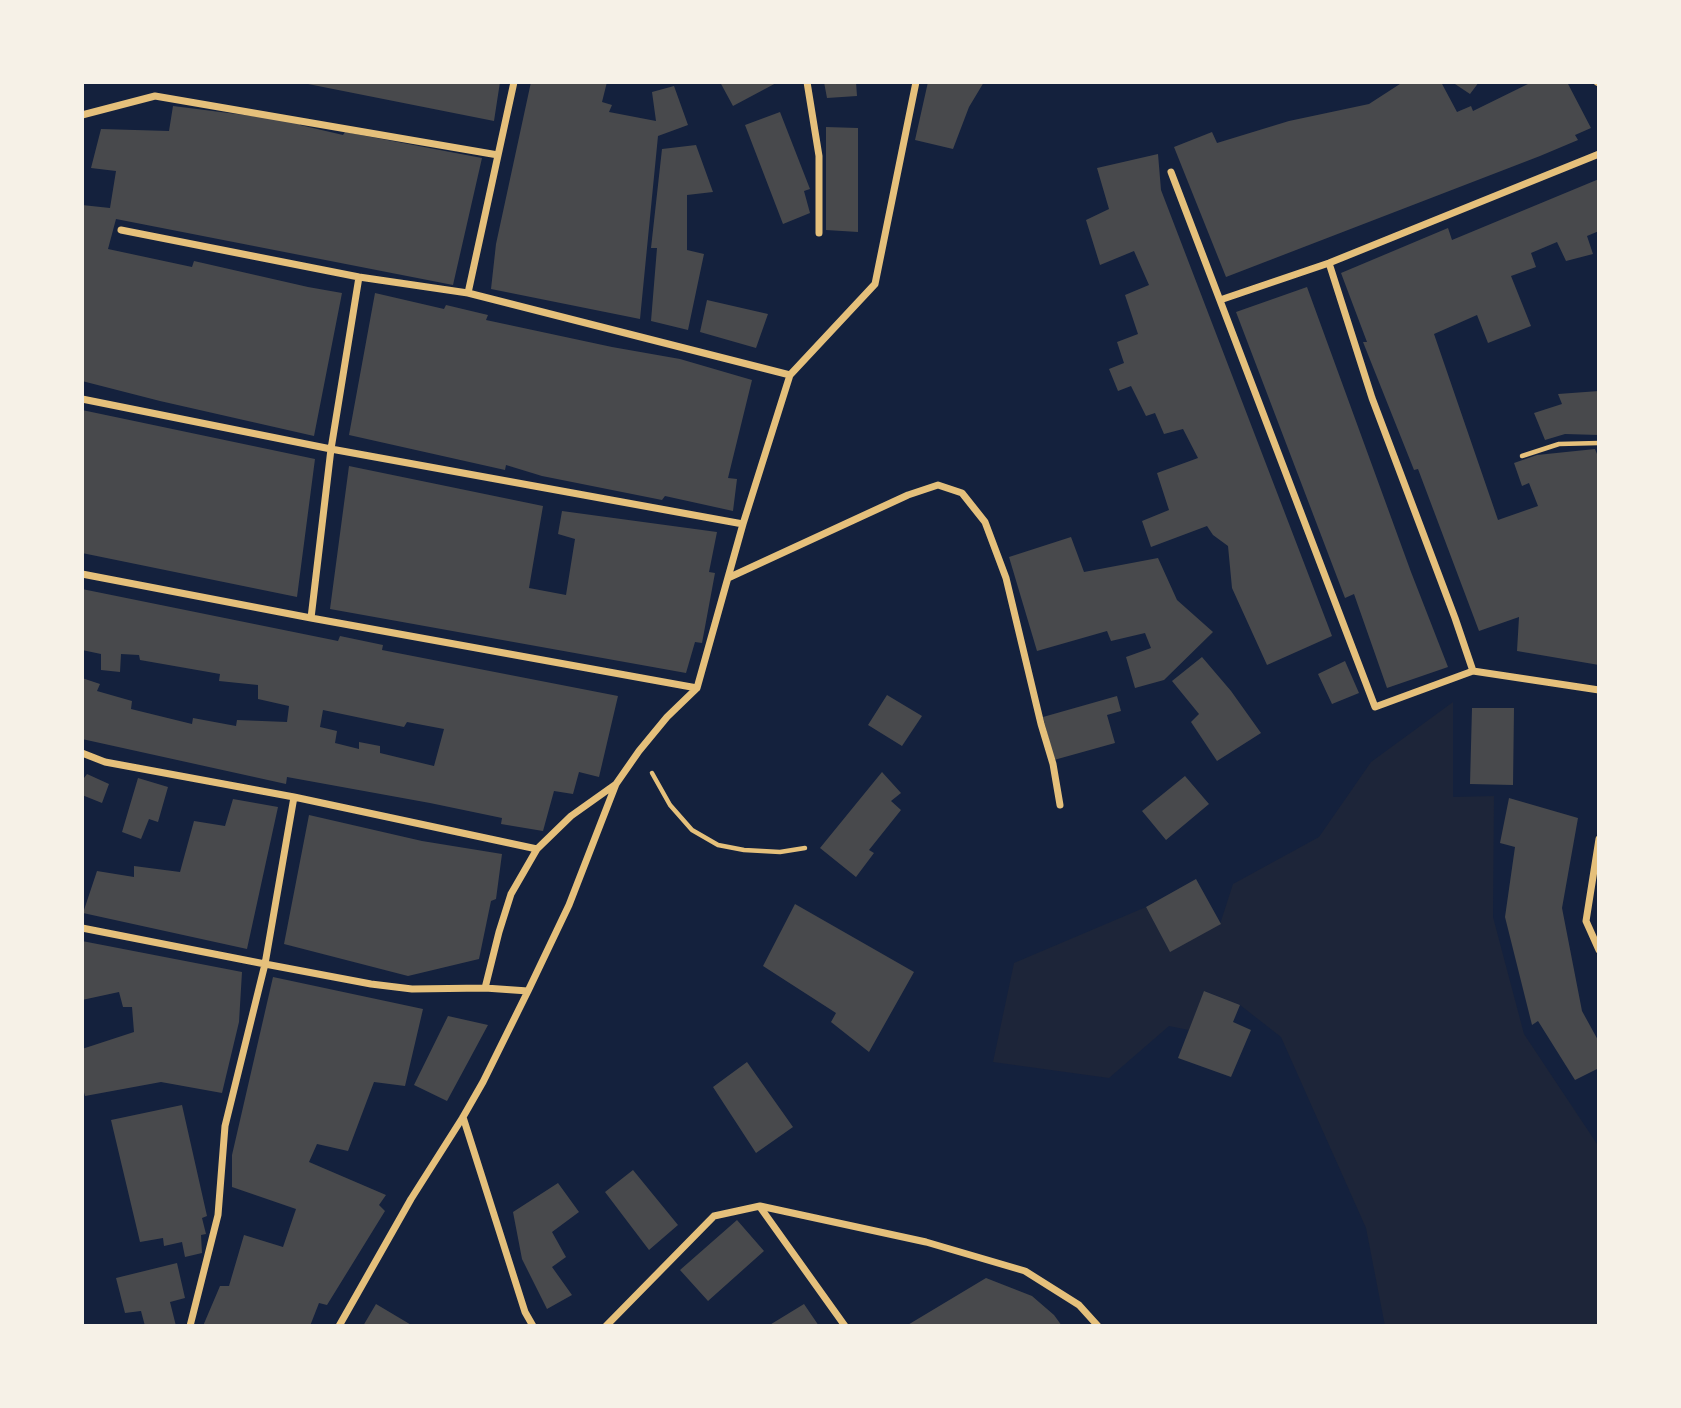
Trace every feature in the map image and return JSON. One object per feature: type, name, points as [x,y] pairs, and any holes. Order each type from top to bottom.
[{"type":"street","points":[[468,293],[514,82]]},
{"type":"street","points":[[807,82],[819,156],[819,233]]},
{"type":"street","points":[[339,1326],[411,1199],[483,1082],[569,905],[616,784],[667,717],[697,688],[743,524],[790,375],[875,284],[916,82]]},
{"type":"street","points":[[82,114],[155,96],[498,155]]},
{"type":"street","points":[[1220,300],[1329,263],[1599,154]]},
{"type":"street","points":[[1171,172],[1375,707],[1473,671],[1599,690]]},
{"type":"street","points":[[121,230],[359,277],[468,293],[790,375]]},
{"type":"street","points":[[1329,263],[1371,398],[1473,671]]},
{"type":"street","points":[[311,618],[331,449],[359,277]]},
{"type":"street","points":[[82,399],[331,449],[743,524]]},
{"type":"street","points":[[728,578],[908,495],[938,485],[962,493],[985,522],[1006,578],[1053,764],[1060,806]]},
{"type":"street","points":[[82,574],[697,688]]},
{"type":"street","points":[[82,753],[105,762],[294,797],[537,849]]},
{"type":"street","points":[[485,988],[511,894],[537,849],[570,816],[616,784]]},
{"type":"street","points":[[190,1326],[218,1215],[225,1126],[265,964],[294,797]]},
{"type":"street","points":[[1599,839],[1586,921],[1599,950]]},
{"type":"street","points":[[82,928],[371,984],[412,989],[528,990]]},
{"type":"street","points":[[463,1117],[525,1312],[533,1326]]},
{"type":"street","points":[[760,1206],[845,1326]]},
{"type":"street","points":[[606,1326],[715,1216],[760,1206],[926,1242],[1025,1270],[1079,1305],[1098,1326]]},
{"type":"path","points":[[1522,456],[1559,444],[1599,443]]},
{"type":"path","points":[[639,751],[670,805],[692,831],[718,845],[744,850],[780,852],[805,848]]},
{"type":"shaded area","points":[[1453,702],[1453,797],[1494,796],[1493,917],[1524,1034],[1599,1147],[1599,1326],[1385,1326],[1366,1228],[1281,1037],[1240,1005],[1205,991],[1189,1030],[1169,1026],[1109,1078],[993,1062],[1014,963],[1146,907],[1170,951],[1220,924],[1233,884],[1319,837],[1371,762]]},
{"type":"building","points":[[303,82],[500,82],[494,121]]},
{"type":"building","points":[[531,82],[607,82],[602,102],[612,105],[609,112],[656,121],[652,92],[674,86],[688,125],[658,136],[640,319],[491,289],[496,244]]},
{"type":"building","points":[[720,82],[778,82],[733,106]]},
{"type":"building","points":[[824,82],[856,82],[857,96],[827,98]]},
{"type":"building","points":[[928,82],[984,82],[969,107],[953,149],[915,140]]},
{"type":"building","points":[[1403,82],[1441,82],[1457,112],[1471,106],[1473,111],[1532,82],[1567,82],[1591,128],[1575,135],[1578,140],[1540,156],[1226,277],[1174,147],[1212,132],[1217,143],[1289,121],[1369,104]]},
{"type":"building","points":[[1452,82],[1479,82],[1470,94]]},
{"type":"building","points":[[173,106],[300,122],[300,125],[343,135],[345,132],[482,158],[453,285],[116,219],[108,249],[192,267],[194,261],[342,293],[314,436],[82,381],[82,205],[110,208],[116,171],[91,168],[101,129],[169,131]]},
{"type":"building","points":[[780,112],[810,189],[804,191],[810,213],[783,224],[745,125]]},
{"type":"building","points":[[826,127],[858,128],[858,232],[826,230]]},
{"type":"building","points":[[696,145],[713,192],[687,195],[687,250],[704,254],[688,330],[651,321],[657,248],[651,248],[662,149]]},
{"type":"building","points":[[1158,154],[1161,190],[1332,636],[1267,665],[1232,588],[1228,546],[1213,535],[1207,526],[1151,547],[1142,521],[1169,510],[1157,473],[1198,458],[1183,429],[1164,434],[1155,413],[1146,416],[1131,386],[1118,391],[1109,369],[1124,363],[1117,342],[1138,334],[1125,295],[1149,285],[1134,251],[1100,265],[1086,220],[1109,209],[1097,168]]},
{"type":"building","points":[[1599,179],[1599,231],[1587,236],[1593,254],[1566,261],[1557,242],[1531,253],[1536,267],[1511,276],[1531,326],[1488,343],[1477,315],[1434,334],[1498,520],[1538,506],[1529,483],[1522,486],[1514,463],[1537,455],[1595,449],[1599,459],[1599,665],[1517,651],[1519,617],[1479,631],[1418,469],[1414,470],[1363,342],[1367,342],[1341,273],[1448,228],[1452,240]]},
{"type":"building","points":[[1307,287],[1448,667],[1387,688],[1354,594],[1345,598],[1236,312]]},
{"type":"building","points":[[375,293],[444,309],[446,305],[488,315],[486,320],[680,359],[752,380],[728,478],[737,479],[733,511],[665,496],[662,500],[542,476],[506,465],[505,470],[349,435]]},
{"type":"building","points":[[707,300],[768,314],[756,348],[700,332]]},
{"type":"building","points":[[1599,391],[1599,435],[1565,434],[1545,440],[1534,413],[1562,404],[1558,394]]},
{"type":"building","points":[[82,410],[315,459],[297,597],[82,553]]},
{"type":"building","points":[[349,466],[543,506],[529,588],[566,595],[575,539],[558,534],[562,511],[717,532],[709,572],[715,573],[702,643],[695,642],[686,673],[330,609]]},
{"type":"building","points":[[1071,537],[1084,572],[1158,558],[1177,600],[1213,632],[1164,680],[1135,688],[1126,657],[1151,648],[1145,633],[1111,641],[1107,631],[1037,651],[1009,557]]},
{"type":"building","points":[[82,589],[338,641],[340,636],[383,645],[382,650],[618,696],[599,777],[579,772],[573,794],[554,791],[543,831],[501,824],[502,818],[430,803],[287,777],[286,784],[82,739],[82,678],[100,684],[97,691],[132,701],[131,709],[192,724],[193,718],[236,726],[237,720],[287,722],[289,706],[258,699],[258,685],[219,681],[220,674],[140,660],[139,655],[121,654],[120,672],[101,670],[101,654],[82,650]],"holes":[[[323,710],[404,727],[407,722],[444,729],[434,766],[380,753],[380,746],[359,742],[359,749],[335,743],[337,731],[320,727]]]},
{"type":"building","points":[[1202,657],[1261,733],[1217,761],[1191,722],[1199,714],[1172,681]]},
{"type":"building","points":[[1345,661],[1359,693],[1332,704],[1318,674]]},
{"type":"building","points":[[887,695],[922,716],[902,746],[868,725]]},
{"type":"building","points":[[1117,696],[1121,711],[1107,715],[1115,743],[1054,760],[1043,717]]},
{"type":"building","points":[[1472,708],[1514,708],[1513,785],[1470,784]]},
{"type":"building","points":[[882,772],[901,793],[891,801],[901,810],[869,850],[874,853],[856,877],[820,848]]},
{"type":"building","points":[[87,774],[109,784],[102,803],[82,795],[82,777]]},
{"type":"building","points":[[1185,776],[1209,804],[1166,840],[1142,811]]},
{"type":"building","points":[[138,778],[168,787],[158,822],[149,819],[141,839],[122,832]]},
{"type":"building","points":[[1509,798],[1578,818],[1562,908],[1582,1011],[1599,1042],[1599,1068],[1575,1080],[1538,1021],[1532,1025],[1505,917],[1515,847],[1500,843]]},
{"type":"building","points":[[233,799],[278,807],[247,949],[83,913],[97,871],[134,877],[134,866],[180,872],[194,821],[225,826]]},
{"type":"building","points":[[309,815],[422,841],[502,854],[496,899],[491,901],[479,959],[408,976],[284,944]]},
{"type":"building","points":[[1196,879],[1221,924],[1170,952],[1146,907]]},
{"type":"building","points":[[795,904],[914,972],[869,1052],[831,1022],[836,1013],[763,966]]},
{"type":"building","points":[[82,941],[242,972],[239,1022],[222,1093],[161,1082],[85,1096],[82,1085],[82,1049],[134,1032],[132,1007],[123,1007],[119,992],[82,1000]]},
{"type":"building","points":[[273,977],[423,1009],[405,1086],[374,1082],[348,1151],[317,1144],[309,1162],[386,1195],[379,1205],[385,1211],[327,1305],[319,1303],[310,1326],[203,1326],[220,1286],[229,1286],[244,1235],[283,1247],[296,1209],[232,1187],[232,1155]]},
{"type":"building","points":[[1204,991],[1240,1005],[1233,1022],[1251,1030],[1231,1077],[1178,1058]]},
{"type":"building","points":[[448,1016],[488,1025],[447,1101],[414,1085]]},
{"type":"building","points":[[747,1062],[793,1127],[756,1153],[713,1087]]},
{"type":"building","points":[[182,1105],[207,1216],[202,1218],[206,1234],[201,1235],[202,1253],[185,1257],[182,1242],[164,1246],[163,1238],[140,1242],[111,1120]]},
{"type":"building","points":[[633,1170],[678,1225],[649,1250],[605,1192]]},
{"type":"building","points":[[558,1183],[579,1212],[552,1232],[566,1257],[552,1267],[572,1295],[547,1309],[522,1259],[513,1212]]},
{"type":"building","points":[[737,1220],[764,1251],[708,1301],[680,1270]]},
{"type":"building","points":[[177,1263],[185,1298],[170,1302],[176,1326],[145,1326],[141,1311],[125,1313],[116,1278]]},
{"type":"building","points":[[986,1278],[1032,1296],[1054,1315],[1062,1326],[906,1326]]},
{"type":"building","points":[[376,1304],[413,1326],[363,1326]]},
{"type":"building","points":[[804,1304],[819,1326],[768,1326]]}]
